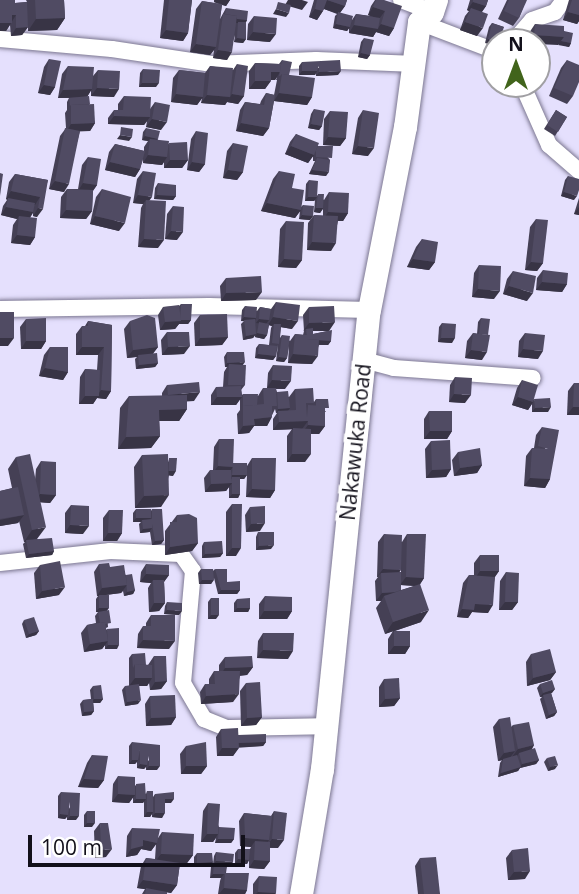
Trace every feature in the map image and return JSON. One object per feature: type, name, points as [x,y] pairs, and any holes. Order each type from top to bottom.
[{"type":"main road","name":"Nakawuka Road","points":[[301,894],[327,726],[369,310],[416,65],[429,11]]},
{"type":"street","points":[[401,0],[429,11],[481,43]]},
{"type":"street","points":[[525,28],[532,20],[555,12],[564,0]]},
{"type":"street","points":[[0,39],[112,49],[211,64],[316,60],[416,65]]},
{"type":"street","points":[[528,98],[548,145],[579,171]]},
{"type":"street","points":[[0,309],[209,306],[369,310]]},
{"type":"street","points":[[364,360],[407,369],[533,378]]},
{"type":"street","points":[[0,563],[110,551],[181,554],[193,571],[183,683],[204,719],[226,728],[327,726]]},
{"type":"building","points":[[0,0],[27,2],[28,27],[16,28],[16,15],[12,15],[12,23],[0,23]]},
{"type":"building","points":[[35,0],[64,0],[65,18],[36,19]]},
{"type":"building","points":[[169,0],[192,0],[188,33],[166,30]]},
{"type":"building","points":[[317,0],[327,0],[323,11],[315,9]]},
{"type":"building","points":[[327,0],[347,0],[345,6]]},
{"type":"building","points":[[376,0],[402,6],[394,28],[381,24],[385,11],[373,7]]},
{"type":"building","points":[[473,0],[488,0],[486,6]]},
{"type":"building","points":[[509,0],[527,0],[519,18],[504,11]]},
{"type":"building","points":[[572,0],[579,0],[579,15],[568,12]]},
{"type":"building","points":[[202,1],[222,4],[216,47],[196,44]]},
{"type":"building","points":[[278,2],[291,5],[289,13],[276,9]]},
{"type":"building","points":[[226,8],[248,11],[247,20],[225,14]]},
{"type":"building","points":[[471,8],[488,14],[483,28],[465,22]]},
{"type":"building","points":[[338,12],[353,16],[350,27],[336,24]]},
{"type":"building","points":[[223,14],[237,16],[232,52],[218,50]]},
{"type":"building","points":[[356,14],[380,18],[378,29],[354,25]]},
{"type":"building","points":[[254,16],[277,18],[276,34],[253,32]]},
{"type":"building","points":[[238,22],[246,22],[246,39],[237,38]]},
{"type":"building","points":[[492,23],[504,27],[504,28],[491,28]]},
{"type":"building","points":[[535,24],[564,26],[564,37],[551,36],[551,28],[535,28]]},
{"type":"building","points":[[564,31],[573,33],[571,43],[561,41]]},
{"type":"building","points":[[364,38],[374,40],[370,55],[361,53]]},
{"type":"building","points":[[49,59],[61,61],[55,87],[44,85]]},
{"type":"building","points":[[282,60],[292,62],[289,75],[279,76]]},
{"type":"building","points":[[340,60],[341,71],[319,72],[319,66],[317,71],[302,71],[302,62]]},
{"type":"building","points":[[567,60],[579,65],[579,82],[573,96],[554,88]]},
{"type":"building","points":[[255,63],[281,64],[280,72],[271,72],[271,81],[255,81]]},
{"type":"building","points":[[237,64],[248,66],[244,96],[232,94]]},
{"type":"building","points":[[68,66],[94,67],[92,89],[63,90]]},
{"type":"building","points":[[210,66],[233,68],[230,97],[207,95]]},
{"type":"building","points":[[143,69],[160,70],[159,83],[142,83]]},
{"type":"building","points":[[98,70],[120,71],[119,89],[97,88]]},
{"type":"building","points":[[179,70],[205,73],[203,97],[176,94]]},
{"type":"building","points":[[282,74],[315,78],[312,97],[279,93]]},
{"type":"building","points":[[266,93],[275,95],[269,128],[241,123],[245,102],[264,105]]},
{"type":"building","points":[[89,96],[90,104],[70,106],[69,98]]},
{"type":"building","points":[[124,96],[151,97],[150,117],[114,116],[114,110],[123,110]]},
{"type":"building","points":[[155,102],[170,105],[167,122],[152,119]]},
{"type":"building","points":[[94,104],[95,123],[71,124],[71,105]]},
{"type":"building","points":[[314,109],[325,111],[322,126],[311,124]]},
{"type":"building","points":[[363,110],[379,113],[374,148],[358,146]]},
{"type":"building","points":[[556,110],[567,117],[558,132],[547,125]]},
{"type":"building","points":[[330,111],[348,112],[346,138],[328,137]]},
{"type":"building","points":[[121,127],[133,129],[132,137],[120,135]]},
{"type":"building","points":[[65,128],[80,131],[69,184],[55,181]]},
{"type":"building","points":[[146,128],[160,131],[158,139],[145,136]]},
{"type":"building","points":[[196,131],[208,133],[205,164],[192,162]]},
{"type":"building","points":[[296,134],[319,143],[314,155],[291,146]]},
{"type":"building","points":[[150,139],[169,141],[167,157],[148,155]]},
{"type":"building","points":[[187,142],[188,160],[170,160],[169,143]]},
{"type":"building","points":[[233,143],[248,146],[243,172],[228,170]]},
{"type":"building","points":[[115,144],[145,151],[140,169],[110,162]]},
{"type":"building","points":[[318,146],[333,146],[332,158],[316,157]]},
{"type":"building","points":[[88,157],[101,159],[97,185],[83,183]]},
{"type":"building","points":[[317,158],[330,160],[329,172],[312,170]]},
{"type":"building","points":[[143,171],[156,173],[152,197],[138,195]]},
{"type":"building","points":[[279,171],[295,174],[292,188],[304,190],[301,210],[267,203]]},
{"type":"building","points":[[0,173],[3,174],[0,196]]},
{"type":"building","points":[[15,174],[48,180],[43,209],[38,208],[40,197],[11,191]]},
{"type":"building","points":[[568,176],[579,179],[577,196],[564,192]]},
{"type":"building","points":[[309,180],[318,181],[317,197],[308,197]]},
{"type":"building","points":[[158,183],[176,185],[176,196],[157,195]]},
{"type":"building","points":[[67,189],[93,190],[92,211],[66,210]]},
{"type":"building","points":[[102,189],[131,197],[125,223],[95,216]]},
{"type":"building","points":[[329,192],[349,193],[348,213],[328,212]]},
{"type":"building","points":[[318,194],[324,194],[323,208],[316,208]]},
{"type":"building","points":[[8,198],[35,203],[33,212],[6,207]]},
{"type":"building","points":[[146,200],[166,201],[164,240],[144,239]]},
{"type":"building","points":[[303,205],[314,206],[313,216],[302,215]]},
{"type":"building","points":[[173,206],[184,207],[183,232],[171,231]]},
{"type":"building","points":[[314,215],[338,216],[336,243],[312,242]]},
{"type":"building","points":[[19,216],[37,218],[35,237],[17,235]]},
{"type":"building","points":[[536,219],[548,220],[543,263],[531,262]]},
{"type":"building","points":[[286,221],[304,222],[302,260],[284,259]]},
{"type":"building","points":[[422,239],[438,242],[435,262],[413,259]]},
{"type":"building","points":[[479,265],[501,266],[500,291],[478,289]]},
{"type":"building","points":[[543,270],[568,273],[567,284],[542,282]]},
{"type":"building","points":[[513,271],[536,276],[533,293],[509,286]]},
{"type":"building","points":[[261,276],[262,292],[226,293],[226,278]]},
{"type":"building","points":[[276,302],[300,305],[298,321],[273,317]]},
{"type":"building","points":[[181,304],[192,304],[191,320],[180,320]]},
{"type":"building","points":[[179,305],[181,321],[165,322],[163,307]]},
{"type":"building","points":[[245,306],[257,307],[256,318],[244,317]]},
{"type":"building","points":[[334,306],[335,322],[309,323],[309,307]]},
{"type":"building","points":[[260,307],[271,309],[269,320],[259,319]]},
{"type":"building","points":[[0,312],[14,312],[14,338],[0,338]]},
{"type":"building","points":[[227,314],[228,337],[200,338],[200,315]]},
{"type":"building","points":[[147,315],[155,318],[158,347],[133,350],[130,321]]},
{"type":"building","points":[[46,318],[46,341],[26,341],[26,319]]},
{"type":"building","points":[[481,318],[490,319],[488,335],[479,334]]},
{"type":"building","points":[[255,319],[256,334],[246,336],[244,320]]},
{"type":"building","points":[[88,321],[112,325],[111,391],[101,390],[104,347],[82,347],[82,326],[88,326]]},
{"type":"building","points":[[259,322],[269,324],[267,335],[257,333]]},
{"type":"building","points":[[442,323],[456,324],[455,338],[441,338]]},
{"type":"building","points":[[274,324],[281,324],[279,344],[272,343]]},
{"type":"building","points":[[313,328],[313,334],[332,330],[331,341],[307,339],[306,329]]},
{"type":"building","points":[[167,332],[189,332],[190,346],[168,347]]},
{"type":"building","points":[[473,333],[490,335],[487,352],[471,350]]},
{"type":"building","points":[[525,333],[545,335],[543,351],[523,349]]},
{"type":"building","points":[[295,334],[319,340],[318,356],[293,354]]},
{"type":"building","points":[[282,335],[290,336],[287,358],[279,357]]},
{"type":"building","points":[[259,344],[277,346],[276,356],[258,354]]},
{"type":"building","points":[[50,347],[68,347],[68,372],[45,368]]},
{"type":"building","points":[[227,352],[244,352],[245,362],[227,363]]},
{"type":"building","points":[[157,353],[158,363],[139,365],[138,355]]},
{"type":"building","points":[[229,364],[246,365],[245,385],[228,385]]},
{"type":"building","points":[[273,365],[292,366],[291,381],[272,380]]},
{"type":"building","points":[[85,369],[100,370],[99,396],[85,396]]},
{"type":"building","points":[[455,377],[472,378],[471,395],[454,394]]},
{"type":"building","points":[[522,380],[538,385],[533,402],[518,397]]},
{"type":"building","points":[[199,382],[200,392],[168,395],[167,385]]},
{"type":"building","points":[[574,383],[579,383],[579,407],[573,407]]},
{"type":"building","points":[[241,386],[242,397],[217,397],[216,387]]},
{"type":"building","points":[[263,388],[276,388],[277,406],[272,406],[272,417],[254,419],[255,425],[243,426],[243,406],[264,404]]},
{"type":"building","points":[[313,388],[314,403],[306,403],[307,417],[308,405],[325,406],[325,426],[308,425],[308,421],[279,422],[278,411],[296,410],[295,389]]},
{"type":"building","points":[[288,391],[290,408],[278,409],[277,392]]},
{"type":"building","points":[[243,394],[258,394],[257,405],[243,406]]},
{"type":"building","points":[[187,395],[187,409],[159,410],[160,436],[126,437],[129,396]]},
{"type":"building","points":[[550,398],[551,407],[535,408],[534,399]]},
{"type":"building","points":[[316,399],[328,399],[329,408],[316,406]]},
{"type":"building","points":[[429,411],[452,411],[452,431],[430,431]]},
{"type":"building","points":[[542,427],[559,430],[550,479],[530,478],[532,448],[548,449],[538,446]]},
{"type":"building","points":[[293,428],[311,429],[311,454],[292,454]]},
{"type":"building","points":[[219,439],[234,439],[233,467],[218,466]]},
{"type":"building","points":[[450,440],[451,469],[432,470],[431,441]]},
{"type":"building","points":[[480,448],[482,465],[460,468],[458,452]]},
{"type":"building","points":[[30,454],[46,527],[32,530],[16,457]]},
{"type":"building","points":[[168,454],[169,495],[144,496],[142,455]]},
{"type":"building","points":[[169,458],[177,458],[176,471],[169,471]]},
{"type":"building","points":[[252,458],[276,458],[275,490],[252,489]]},
{"type":"building","points":[[41,461],[56,462],[56,495],[40,494]]},
{"type":"building","points":[[233,463],[247,463],[247,475],[232,475]]},
{"type":"building","points":[[210,470],[231,470],[232,483],[211,484]]},
{"type":"building","points":[[232,477],[240,477],[240,494],[232,494]]},
{"type":"building","points":[[18,487],[24,515],[0,519],[0,491]]},
{"type":"building","points":[[232,504],[242,504],[241,548],[232,548]]},
{"type":"building","points":[[71,505],[89,506],[89,526],[70,525]]},
{"type":"building","points":[[265,506],[265,523],[251,524],[250,507]]},
{"type":"building","points":[[136,509],[151,509],[151,518],[136,518]]},
{"type":"building","points":[[152,509],[162,509],[164,540],[155,541],[152,524],[152,528],[143,529],[142,520],[152,519]]},
{"type":"building","points":[[109,510],[123,510],[122,533],[108,533]]},
{"type":"building","points":[[189,514],[197,518],[198,543],[170,547],[170,522],[177,522],[177,515]]},
{"type":"building","points":[[258,532],[274,532],[274,545],[259,546]]},
{"type":"building","points":[[384,534],[402,535],[401,570],[383,569]]},
{"type":"building","points":[[407,534],[426,534],[424,578],[406,577]]},
{"type":"building","points":[[52,538],[54,551],[29,554],[26,540]]},
{"type":"building","points":[[222,541],[223,553],[205,554],[204,542]]},
{"type":"building","points":[[480,555],[499,555],[499,571],[480,571]]},
{"type":"building","points":[[60,561],[65,587],[42,591],[40,565]]},
{"type":"building","points":[[109,563],[110,567],[124,565],[127,585],[102,588],[99,564]]},
{"type":"building","points":[[146,564],[169,565],[169,575],[146,574]]},
{"type":"building","points":[[201,569],[213,569],[214,580],[202,580]]},
{"type":"building","points":[[215,569],[227,569],[227,582],[240,581],[240,590],[221,590]]},
{"type":"building","points":[[401,572],[401,590],[382,593],[381,573]]},
{"type":"building","points":[[506,572],[519,573],[518,602],[505,602]]},
{"type":"building","points":[[132,574],[135,590],[127,592],[126,575]]},
{"type":"building","points":[[469,575],[495,577],[493,605],[475,604],[474,610],[462,609]]},
{"type":"building","points":[[153,580],[164,580],[165,603],[154,603]]},
{"type":"building","points":[[420,584],[429,610],[393,622],[384,596]]},
{"type":"building","points":[[99,595],[109,595],[109,608],[99,608]]},
{"type":"building","points":[[265,596],[292,597],[292,611],[264,611]]},
{"type":"building","points":[[211,598],[219,598],[219,615],[211,615]]},
{"type":"building","points":[[250,598],[250,608],[237,608],[237,599]]},
{"type":"building","points":[[167,602],[182,603],[182,611],[167,610]]},
{"type":"building","points":[[109,610],[111,623],[100,623],[98,612]]},
{"type":"building","points":[[151,615],[175,615],[175,641],[143,640],[143,626],[151,626]]},
{"type":"building","points":[[34,617],[39,631],[29,634],[24,620]]},
{"type":"building","points":[[105,622],[108,641],[90,644],[87,625]]},
{"type":"building","points":[[119,628],[119,645],[108,645],[107,629]]},
{"type":"building","points":[[394,631],[410,631],[410,646],[394,646]]},
{"type":"building","points":[[263,633],[294,633],[293,651],[263,650]]},
{"type":"building","points":[[550,649],[556,672],[533,678],[531,654]]},
{"type":"building","points":[[145,653],[146,665],[135,664],[133,668],[132,654]]},
{"type":"building","points":[[154,656],[166,656],[167,681],[155,682]]},
{"type":"building","points":[[252,656],[253,667],[225,668],[225,657]]},
{"type":"building","points":[[135,664],[152,665],[152,678],[135,678]]},
{"type":"building","points":[[214,671],[240,671],[239,694],[206,696],[205,684],[215,684]]},
{"type":"building","points":[[399,678],[400,698],[385,699],[384,679]]},
{"type":"building","points":[[552,680],[555,689],[543,693],[540,684]]},
{"type":"building","points":[[260,682],[262,717],[247,718],[246,683]]},
{"type":"building","points":[[139,684],[141,700],[127,702],[125,686]]},
{"type":"building","points":[[101,685],[103,699],[94,699],[93,686]]},
{"type":"building","points":[[551,693],[557,712],[549,715],[543,695]]},
{"type":"building","points":[[175,695],[176,717],[151,718],[150,696]]},
{"type":"building","points":[[93,699],[94,711],[84,712],[83,700]]},
{"type":"building","points":[[510,717],[515,751],[504,753],[499,719]]},
{"type":"building","points":[[529,722],[534,745],[518,749],[513,725]]},
{"type":"building","points":[[238,728],[239,748],[222,748],[221,729]]},
{"type":"building","points":[[266,734],[266,742],[238,743],[238,735]]},
{"type":"building","points":[[132,742],[160,745],[160,766],[149,766],[149,756],[147,765],[140,764],[140,750],[138,760],[132,760]]},
{"type":"building","points":[[206,742],[207,766],[186,766],[186,746]]},
{"type":"building","points":[[535,748],[539,760],[522,764],[519,753]]},
{"type":"building","points":[[92,755],[108,756],[104,780],[84,779]]},
{"type":"building","points":[[517,755],[521,767],[501,773],[503,759]]},
{"type":"building","points":[[555,756],[558,765],[550,767],[547,758]]},
{"type":"building","points":[[118,776],[135,777],[135,795],[118,794]]},
{"type":"building","points":[[145,783],[146,799],[136,799],[136,784]]},
{"type":"building","points":[[147,791],[153,791],[153,812],[147,812]]},
{"type":"building","points":[[61,792],[80,793],[79,816],[70,816],[70,802],[68,815],[60,814]]},
{"type":"building","points":[[174,792],[174,799],[165,799],[165,813],[155,813],[155,794]]},
{"type":"building","points":[[208,803],[220,804],[218,834],[207,834]]},
{"type":"building","points":[[87,811],[95,811],[95,823],[87,823]]},
{"type":"building","points":[[274,811],[287,813],[284,840],[272,839]]},
{"type":"building","points":[[244,813],[272,816],[269,840],[245,838]]},
{"type":"building","points":[[100,823],[108,823],[112,849],[101,850]]},
{"type":"building","points":[[219,827],[235,828],[234,839],[218,839]]},
{"type":"building","points":[[132,828],[160,829],[157,843],[143,840],[143,846],[131,849]]},
{"type":"building","points":[[162,832],[194,834],[193,855],[161,854]]},
{"type":"building","points":[[255,841],[270,842],[270,861],[254,860]]},
{"type":"building","points":[[528,848],[530,871],[514,872],[512,850]]},
{"type":"building","points":[[238,849],[250,849],[249,860],[238,859]]},
{"type":"building","points":[[216,852],[234,854],[233,862],[216,861]]},
{"type":"building","points":[[197,853],[212,853],[213,862],[197,863]]},
{"type":"building","points":[[436,857],[440,894],[424,894],[420,858]]},
{"type":"building","points":[[146,858],[180,863],[177,885],[143,880]]},
{"type":"building","points":[[214,863],[227,864],[225,874],[213,874]]},
{"type":"building","points":[[225,873],[249,873],[247,890],[224,888]]},
{"type":"building","points":[[259,876],[277,877],[276,893],[258,892]]},
{"type":"building","points":[[146,888],[167,892],[167,894],[145,894]]}]
